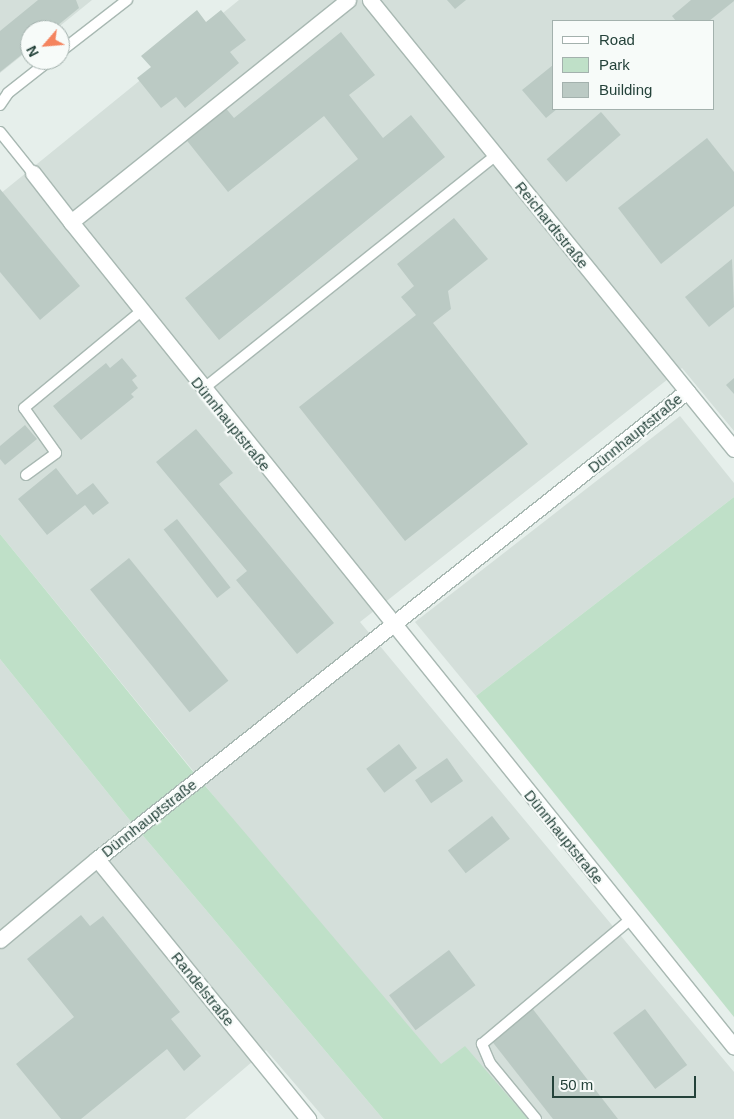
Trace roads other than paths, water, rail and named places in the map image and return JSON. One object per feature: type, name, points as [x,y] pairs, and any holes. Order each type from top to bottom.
[{"type":"street","points":[[71,222],[348,0]]},
{"type":"street","name":"Reichardtstraße","points":[[370,0],[734,449]]},
{"type":"street","name":"Dünnhauptstraße","points":[[32,173],[140,312],[734,1048]]},
{"type":"street","name":"Dünnhauptstraße","points":[[0,940],[97,859],[688,391]]},
{"type":"street","name":"Randelstraße","points":[[97,859],[308,1119]]},
{"type":"lane","points":[[70,44],[127,0]]},
{"type":"lane","points":[[0,105],[8,93],[37,70]]},
{"type":"lane","points":[[0,132],[32,173]]},
{"type":"lane","points":[[203,389],[495,156]]},
{"type":"lane","points":[[26,474],[56,453],[24,408],[140,312]]},
{"type":"lane","points":[[536,1119],[490,1062],[482,1044],[630,920]]}]
